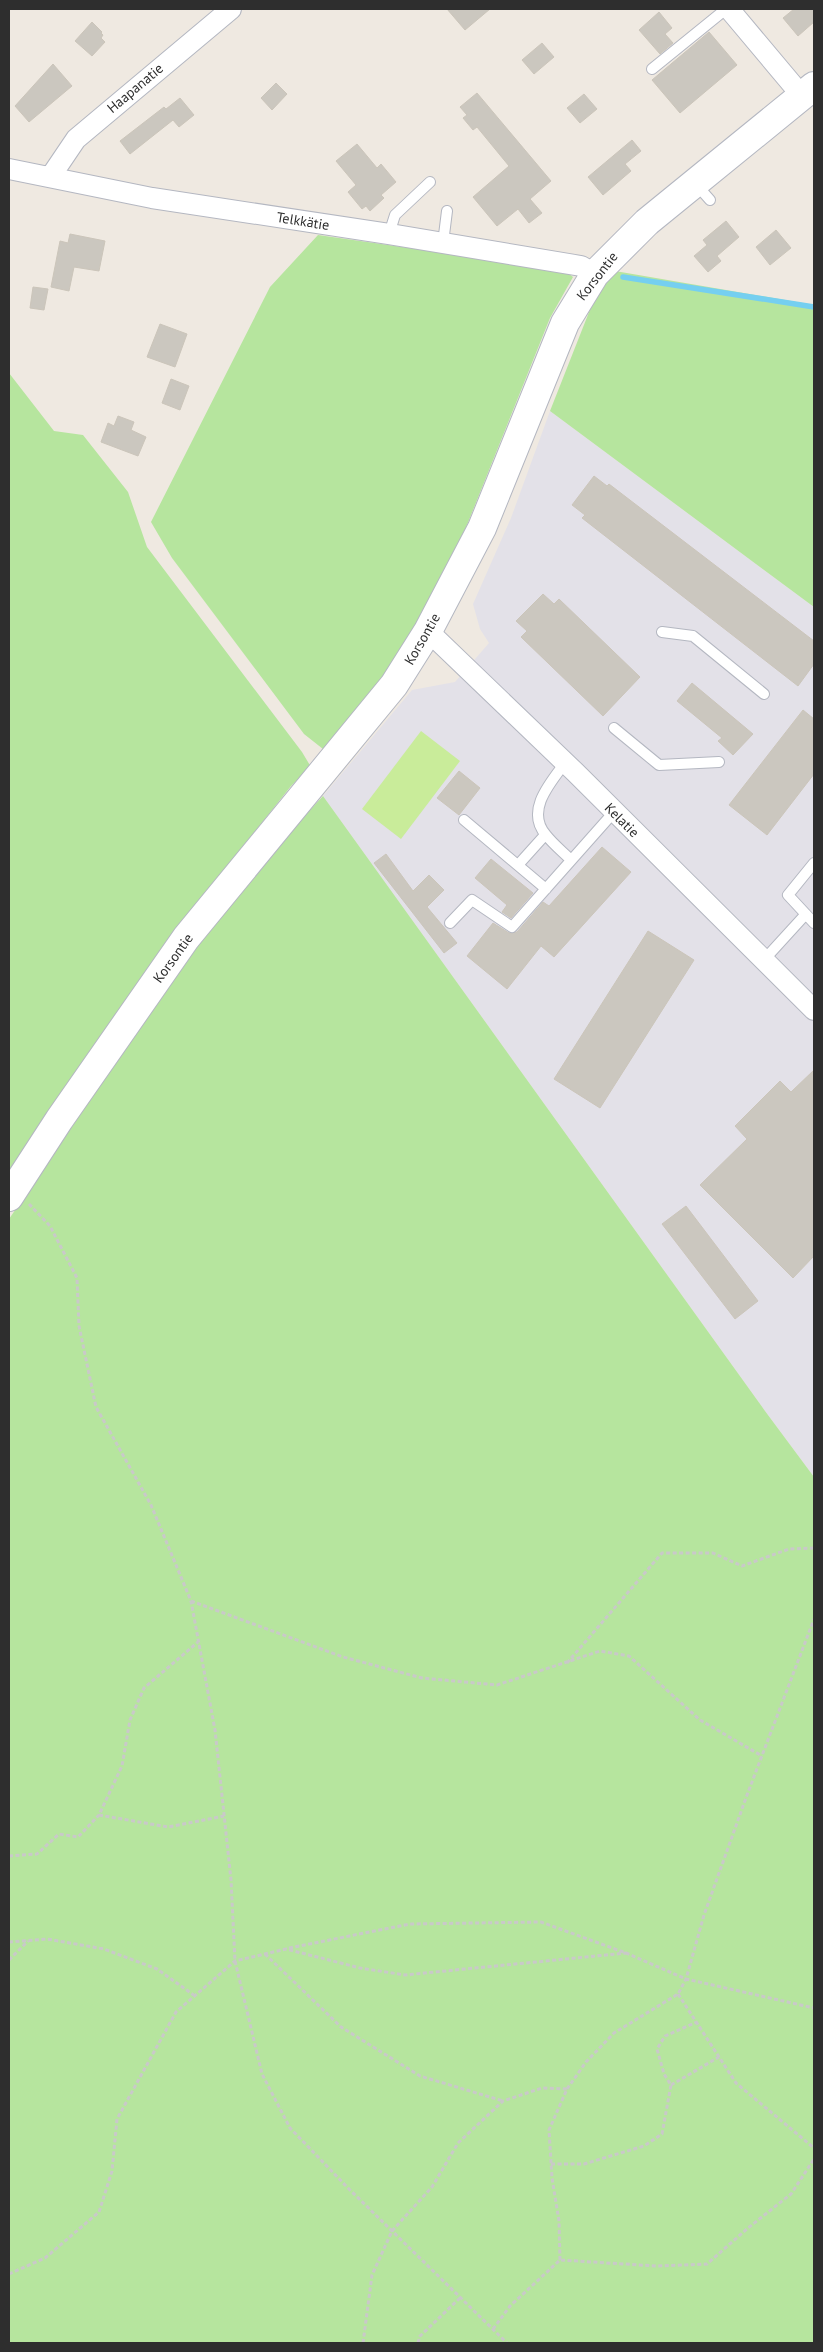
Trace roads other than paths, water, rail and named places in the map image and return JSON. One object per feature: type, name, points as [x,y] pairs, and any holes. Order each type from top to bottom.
[{"type":"main road","name":"Korsontie","points":[[11,1193],[186,938],[394,685],[428,631],[482,528],[566,323],[580,295],[595,274],[647,222],[702,191],[808,91]]},
{"type":"street","name":"Haapanatie","points":[[51,176],[76,139],[231,9]]},
{"type":"street","points":[[728,9],[808,91]]},
{"type":"street","name":"Telkkätie","points":[[9,169],[152,198],[389,234],[581,266],[595,274]]},
{"type":"street","name":"Kelatie","points":[[428,631],[565,763],[814,1010]]},
{"type":"lane","points":[[652,69],[728,9]]},
{"type":"lane","points":[[389,234],[395,216],[430,182]]},
{"type":"lane","points":[[443,243],[447,210]]},
{"type":"lane","points":[[662,632],[693,636],[764,694]]},
{"type":"lane","points":[[614,728],[659,765],[719,762]]},
{"type":"lane","points":[[565,763],[547,787],[539,804],[538,821],[545,835],[571,860]]},
{"type":"lane","points":[[450,923],[472,900],[512,926],[614,812]]},
{"type":"lane","points":[[464,820],[546,888]]},
{"type":"lane","points":[[518,865],[545,835]]},
{"type":"lane","points":[[814,863],[788,895],[814,923]]},
{"type":"lane","points":[[764,960],[805,915]]},
{"type":"waterway","points":[[623,277],[814,307]]}]
